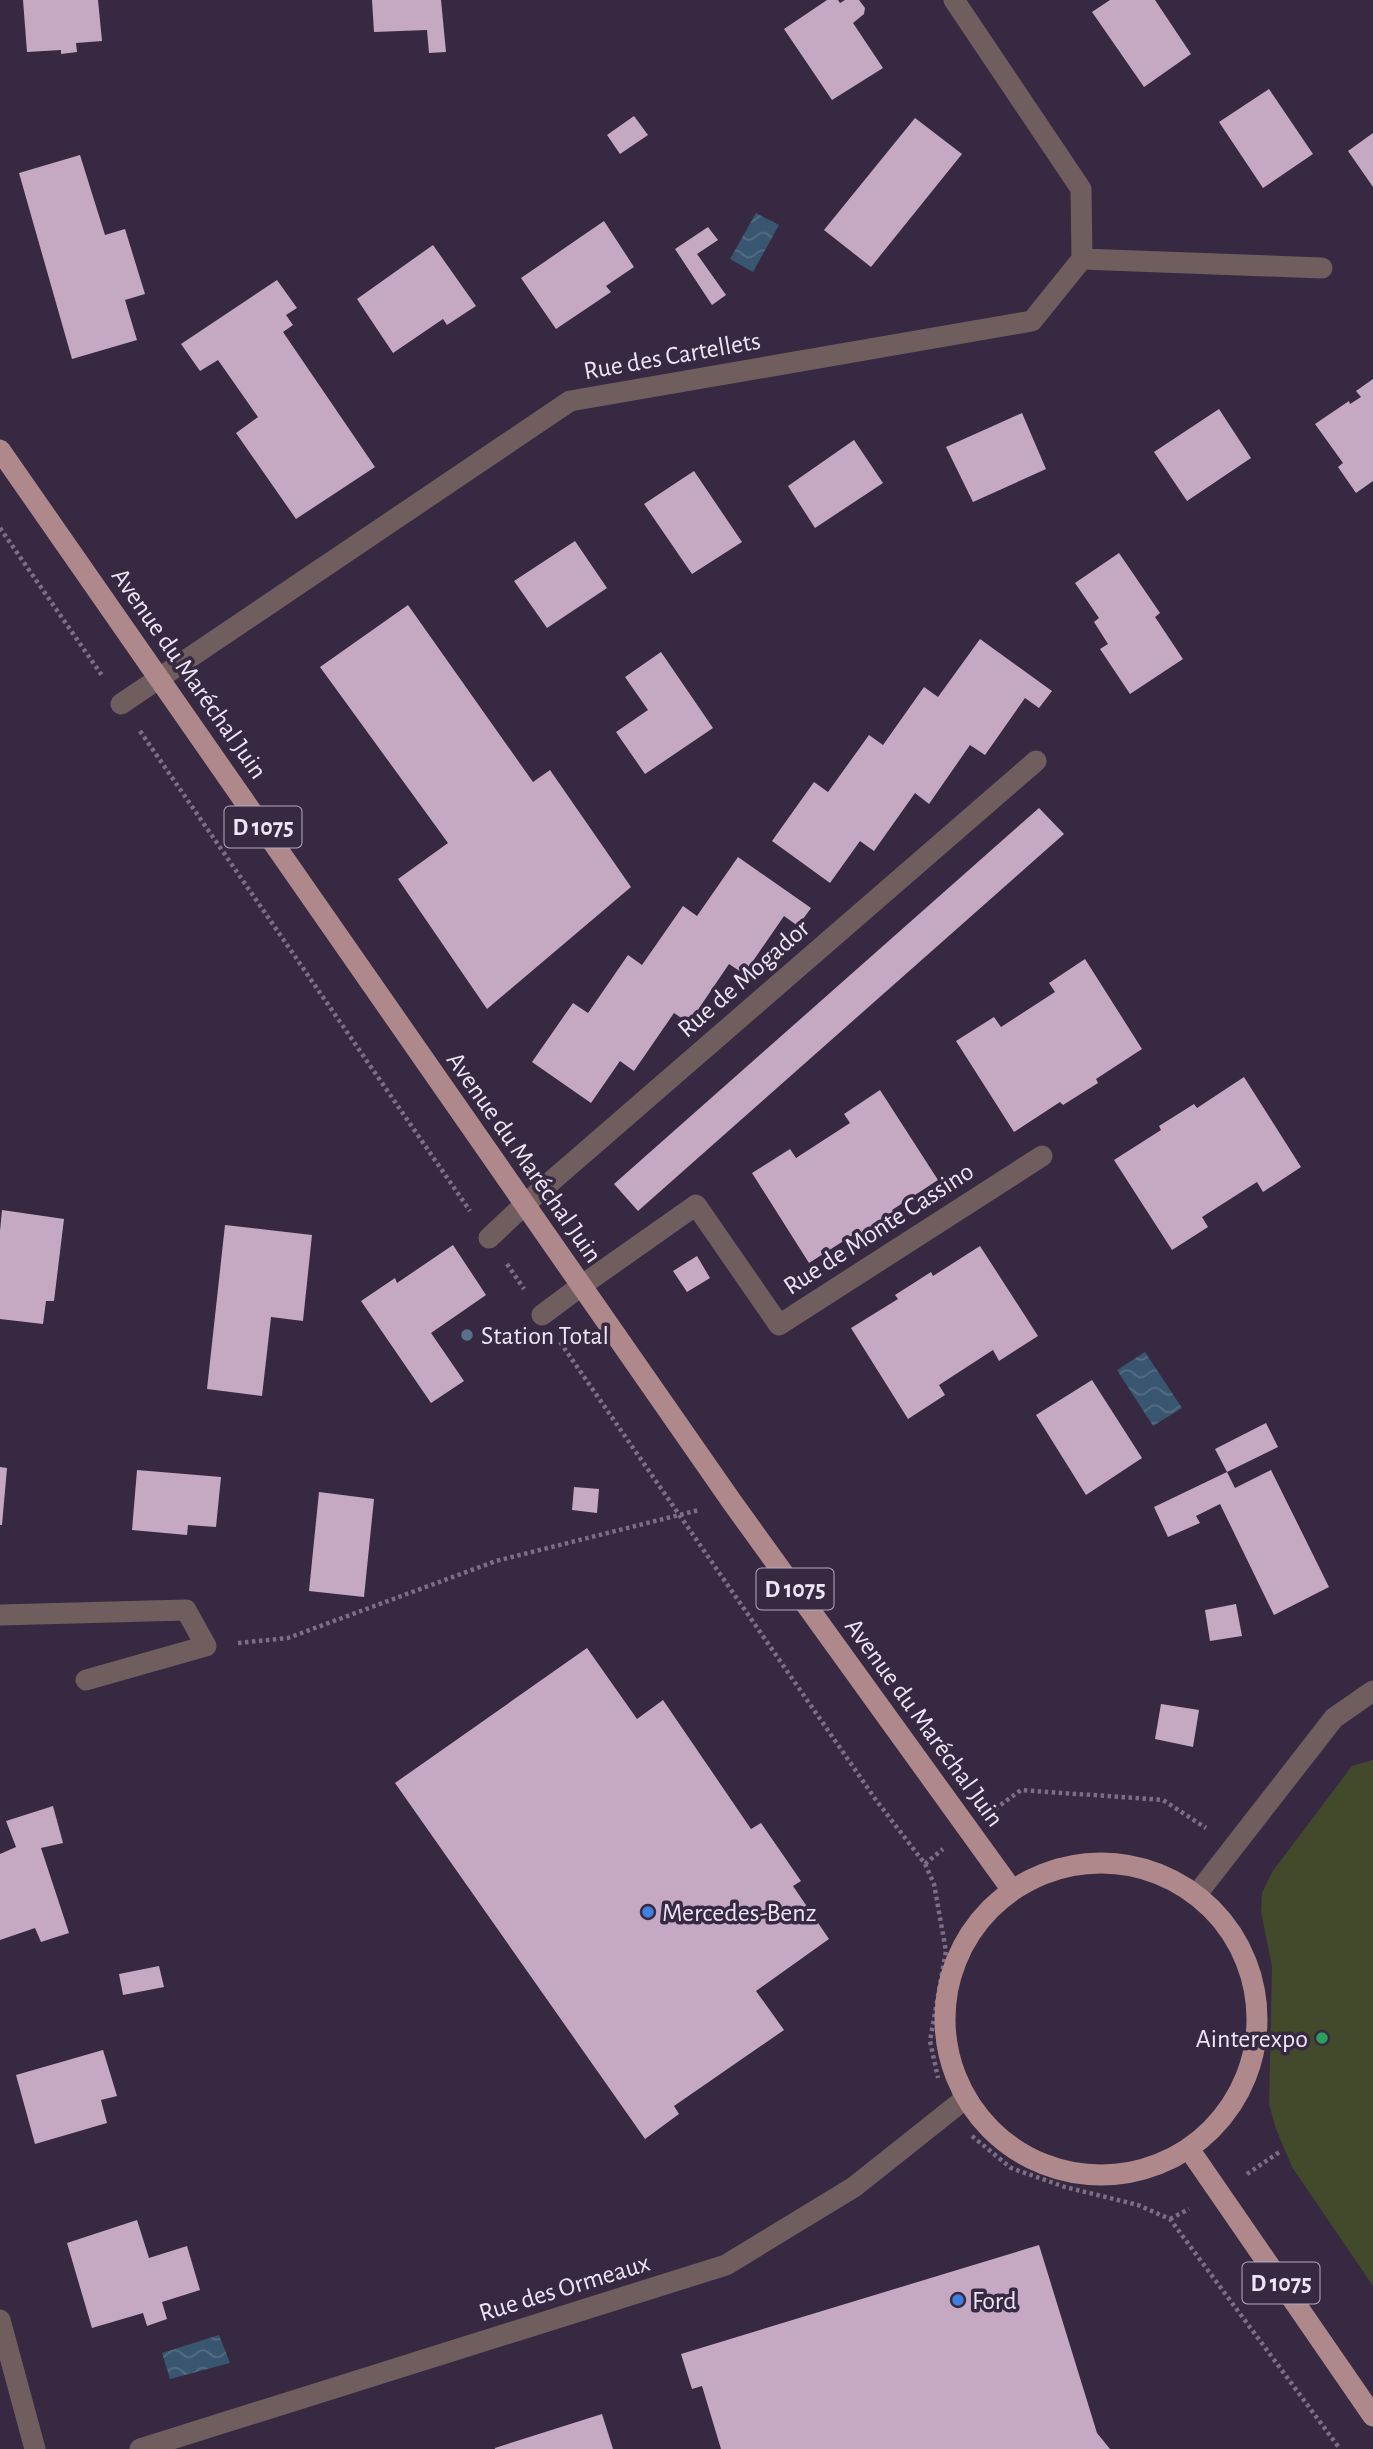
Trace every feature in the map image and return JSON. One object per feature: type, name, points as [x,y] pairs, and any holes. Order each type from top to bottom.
[{"type":"main road","name":"Avenue du Maréchal Juin","points":[[0,450],[580,1286],[1012,1890]]},
{"type":"main road","points":[[1090,1862],[1131,1865],[1166,1875],[1197,1894],[1223,1919],[1249,1965],[1259,2015],[1251,2068],[1227,2114],[1189,2149],[1143,2170],[1092,2176],[1042,2164],[998,2138],[966,2098],[950,2062],[944,2024],[948,1985],[961,1948],[983,1916],[1012,1890],[1049,1871],[1090,1862]]},
{"type":"main road","name":"D 1075","points":[[1189,2149],[1373,2416]]},
{"type":"street","points":[[954,0],[1081,189],[1082,260],[1322,268]]},
{"type":"street","name":"Rue des Cartellets","points":[[121,704],[570,401],[1032,321],[1082,260]]},
{"type":"street","name":"Rue de Mogador","points":[[489,1238],[1036,761]]},
{"type":"street","name":"Rue de Monte Cassino","points":[[542,1315],[696,1205],[779,1325],[1042,1156]]},
{"type":"street","points":[[0,1615],[186,1610],[205,1646],[86,1680]]},
{"type":"street","points":[[1197,1894],[1334,1718],[1373,1691]]},
{"type":"street","name":"Rue des Ormeaux","points":[[140,2449],[726,2265],[854,2187],[966,2098]]},
{"type":"street","points":[[0,2320],[35,2449]]},
{"type":"path","points":[[0,528],[876,1800],[925,1864],[934,1884],[946,1951],[930,2041]]},
{"type":"path","points":[[205,1646],[288,1638],[496,1560],[732,1502]]},
{"type":"path","points":[[925,1864],[1021,1790],[1163,1800],[1234,1846]]},
{"type":"path","points":[[1220,2193],[1281,2151]]},
{"type":"path","points":[[1011,2168],[1065,2187],[1138,2206],[1170,2219],[1340,2449]]},
{"type":"green space","name":"Ainterexpo","points":[[1373,1760],[1373,2286],[1292,2167],[1276,2129],[1269,2104],[1272,1966],[1261,1912],[1262,1893],[1272,1872],[1352,1766]]},
{"type":"water","points":[[756,213],[779,225],[753,272],[730,259]]},
{"type":"water","points":[[1145,1352],[1182,1408],[1153,1426],[1117,1370]]},
{"type":"water","points":[[219,2335],[230,2363],[170,2379],[162,2353]]},
{"type":"building","points":[[23,0],[98,0],[102,41],[76,43],[77,52],[27,52]]},
{"type":"building","points":[[372,0],[441,0],[446,52],[429,53],[427,30],[374,32]]},
{"type":"building","points":[[827,0],[838,0],[840,3],[845,0],[859,0],[865,8],[864,14],[853,23],[883,68],[832,100],[784,29]]},
{"type":"building","points":[[1110,0],[1155,0],[1191,54],[1144,87],[1092,12]]},
{"type":"building","points":[[1269,89],[1313,154],[1263,188],[1219,122]]},
{"type":"building","points":[[634,116],[648,135],[620,154],[607,135]]},
{"type":"building","points":[[915,118],[962,154],[871,267],[824,230]]},
{"type":"building","points":[[1373,133],[1373,187],[1348,151]]},
{"type":"building","points":[[80,155],[105,235],[125,229],[145,294],[125,300],[137,340],[72,359],[19,173]]},
{"type":"building","points":[[604,221],[634,267],[606,286],[611,292],[556,329],[521,278]]},
{"type":"building","points":[[708,227],[718,240],[697,254],[726,295],[712,305],[675,249]]},
{"type":"building","points":[[433,245],[476,306],[447,325],[443,319],[393,353],[357,299]]},
{"type":"building","points":[[277,280],[297,308],[286,315],[293,325],[283,332],[375,467],[296,519],[236,433],[258,417],[218,360],[200,371],[181,344]]},
{"type":"building","points":[[1373,379],[1373,481],[1356,493],[1338,467],[1343,463],[1315,424],[1349,401],[1350,404],[1361,397],[1356,391]]},
{"type":"building","points":[[1219,409],[1251,458],[1187,501],[1154,452]]},
{"type":"building","points":[[1022,413],[1046,469],[973,502],[946,447]]},
{"type":"building","points":[[854,440],[883,483],[815,528],[788,486]]},
{"type":"building","points":[[694,471],[742,542],[692,574],[644,504]]},
{"type":"building","points":[[575,541],[607,588],[547,628],[514,581]]},
{"type":"building","points":[[1119,553],[1160,613],[1155,617],[1183,659],[1130,694],[1100,649],[1108,644],[1094,622],[1099,618],[1075,583]]},
{"type":"building","points":[[408,605],[533,782],[550,770],[631,887],[487,1009],[398,879],[448,843],[320,667]]},
{"type":"building","points":[[980,639],[1052,691],[1039,708],[1025,698],[985,755],[970,745],[929,804],[915,793],[874,851],[860,841],[830,883],[772,841],[814,782],[828,792],[869,735],[883,745],[924,687],[938,697]]},
{"type":"building","points":[[661,652],[713,728],[645,774],[616,732],[648,710],[625,677]]},
{"type":"building","points":[[1039,808],[1064,834],[638,1211],[614,1184]]},
{"type":"building","points":[[738,857],[811,908],[798,926],[784,916],[744,974],[729,964],[689,1023],[674,1013],[634,1071],[620,1061],[591,1103],[532,1062],[573,1003],[588,1013],[628,955],[642,965],[683,906],[697,916]]},
{"type":"building","points":[[1085,959],[1142,1049],[1096,1079],[1098,1083],[1063,1105],[1060,1102],[1014,1132],[956,1041],[994,1017],[1001,1027],[1055,992],[1049,983]]},
{"type":"building","points":[[1244,1077],[1301,1167],[1263,1192],[1257,1182],[1202,1217],[1208,1227],[1172,1250],[1114,1160],[1161,1130],[1159,1126],[1194,1104],[1197,1108]]},
{"type":"building","points":[[880,1090],[938,1180],[892,1210],[894,1213],[859,1237],[856,1233],[809,1263],[752,1173],[790,1149],[796,1158],[850,1123],[844,1114]]},
{"type":"building","points":[[2,1210],[64,1219],[54,1301],[46,1301],[43,1324],[0,1319]]},
{"type":"building","points":[[225,1225],[312,1235],[303,1321],[271,1317],[262,1396],[207,1389]]},
{"type":"building","points":[[453,1245],[486,1295],[431,1333],[464,1381],[431,1403],[361,1301],[395,1278],[397,1283]]},
{"type":"building","points":[[980,1246],[1038,1336],[999,1361],[993,1350],[939,1385],[945,1395],[908,1419],[851,1328],[898,1299],[895,1295],[931,1272],[933,1276]]},
{"type":"building","points":[[697,1256],[710,1278],[687,1292],[673,1271]]},
{"type":"building","points":[[1092,1380],[1142,1458],[1086,1495],[1036,1415]]},
{"type":"building","points":[[1266,1423],[1278,1447],[1227,1472],[1215,1449]]},
{"type":"building","points":[[0,1467],[7,1468],[2,1525],[0,1525]]},
{"type":"building","points":[[137,1470],[221,1477],[216,1527],[188,1525],[187,1535],[132,1530]]},
{"type":"building","points":[[1271,1470],[1329,1587],[1274,1615],[1220,1504],[1196,1516],[1200,1523],[1168,1537],[1154,1507],[1227,1472],[1235,1488]]},
{"type":"building","points":[[574,1487],[599,1489],[597,1513],[572,1510]]},
{"type":"building","points":[[319,1492],[374,1499],[364,1597],[309,1591]]},
{"type":"building","points":[[1236,1604],[1242,1636],[1210,1641],[1205,1610]]},
{"type":"building","name":"Mercedes-Benz","points":[[587,1648],[637,1719],[663,1700],[751,1829],[761,1823],[801,1881],[793,1886],[829,1939],[756,1991],[784,2030],[674,2106],[679,2114],[645,2139],[395,1783]]},
{"type":"building","points":[[1161,1704],[1199,1710],[1193,1747],[1155,1739]]},
{"type":"building","points":[[53,1806],[63,1843],[41,1848],[69,1933],[41,1942],[35,1928],[0,1940],[0,1854],[16,1847],[6,1821]]},
{"type":"building","points":[[159,1966],[164,1987],[123,1995],[119,1974]]},
{"type":"building","points":[[103,2050],[117,2096],[101,2100],[107,2123],[35,2144],[16,2075]]},
{"type":"building","points":[[137,2220],[149,2258],[187,2246],[200,2290],[162,2302],[167,2319],[147,2326],[143,2313],[92,2328],[67,2243]]},
{"type":"building","name":"Ford","points":[[1039,2245],[1097,2433],[1110,2449],[721,2449],[702,2386],[692,2389],[681,2354]]},
{"type":"building","points":[[602,2414],[613,2449],[495,2449],[495,2448]]},
{"type":"place","name":"Station Total","points":[[467,1335]]},
{"type":"place","name":"Mercedes-Benz","points":[[648,1912]]},
{"type":"place","name":"Ainterexpo","points":[[1322,2038]]},
{"type":"place","name":"Ford","points":[[958,2300]]}]
